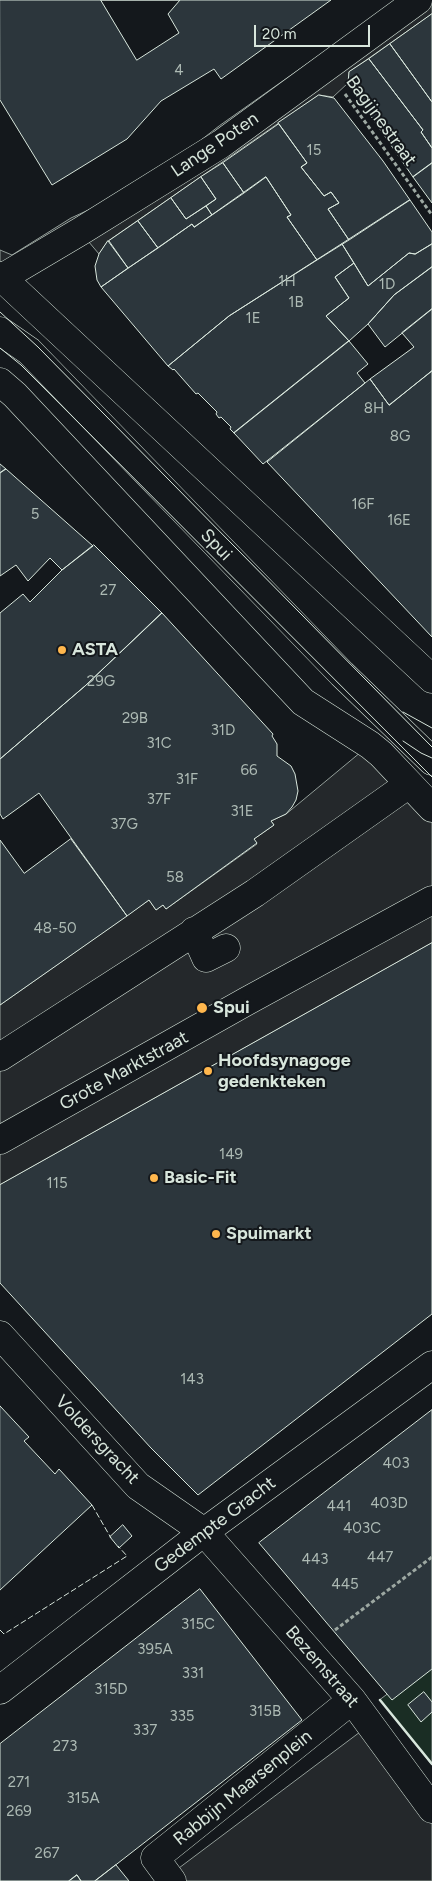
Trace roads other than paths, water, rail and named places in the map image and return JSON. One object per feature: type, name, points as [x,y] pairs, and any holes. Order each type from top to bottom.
[{"type":"street","name":"Lange Poten","points":[[1,277],[81,232],[221,144],[418,0]]},
{"type":"street","points":[[1,277],[432,679]]},
{"type":"street","name":"Spui","points":[[0,331],[29,351],[308,639],[432,761]]},
{"type":"street","points":[[0,382],[16,395],[314,700],[381,754],[423,794],[255,893],[0,1057]]},
{"type":"street","points":[[394,725],[432,744]]},
{"type":"street","name":"Grote Marktstraat","points":[[0,1140],[432,900]]},
{"type":"street","points":[[194,932],[206,958],[226,948]]},
{"type":"street","name":"Voldersgracht","points":[[0,1335],[138,1486],[204,1532]]},
{"type":"street","name":"Gedempte Gracht","points":[[0,1690],[204,1532],[432,1365]]},
{"type":"street","name":"Bezemstraat","points":[[204,1532],[352,1700],[432,1809]]},
{"type":"street","name":"Rabbijn Maarsenplein","points":[[172,1881],[155,1858],[352,1700]]},
{"type":"tram line","points":[[0,312],[38,347],[432,747]]},
{"type":"tram line","points":[[0,348],[21,365],[432,777]]},
{"type":"tram line","points":[[403,712],[432,728]]},
{"type":"tram line","points":[[403,741],[432,758]]},
{"type":"place","name":"ASTA","points":[[62,650]]},
{"type":"place","name":"Spui","points":[[202,1008]]},
{"type":"place","name":"Hoofdsynagoge gedenkteken","points":[[208,1071]]},
{"type":"place","name":"Basic-Fit","points":[[154,1178]]},
{"type":"place","name":"Spuimarkt","points":[[216,1234]]}]
